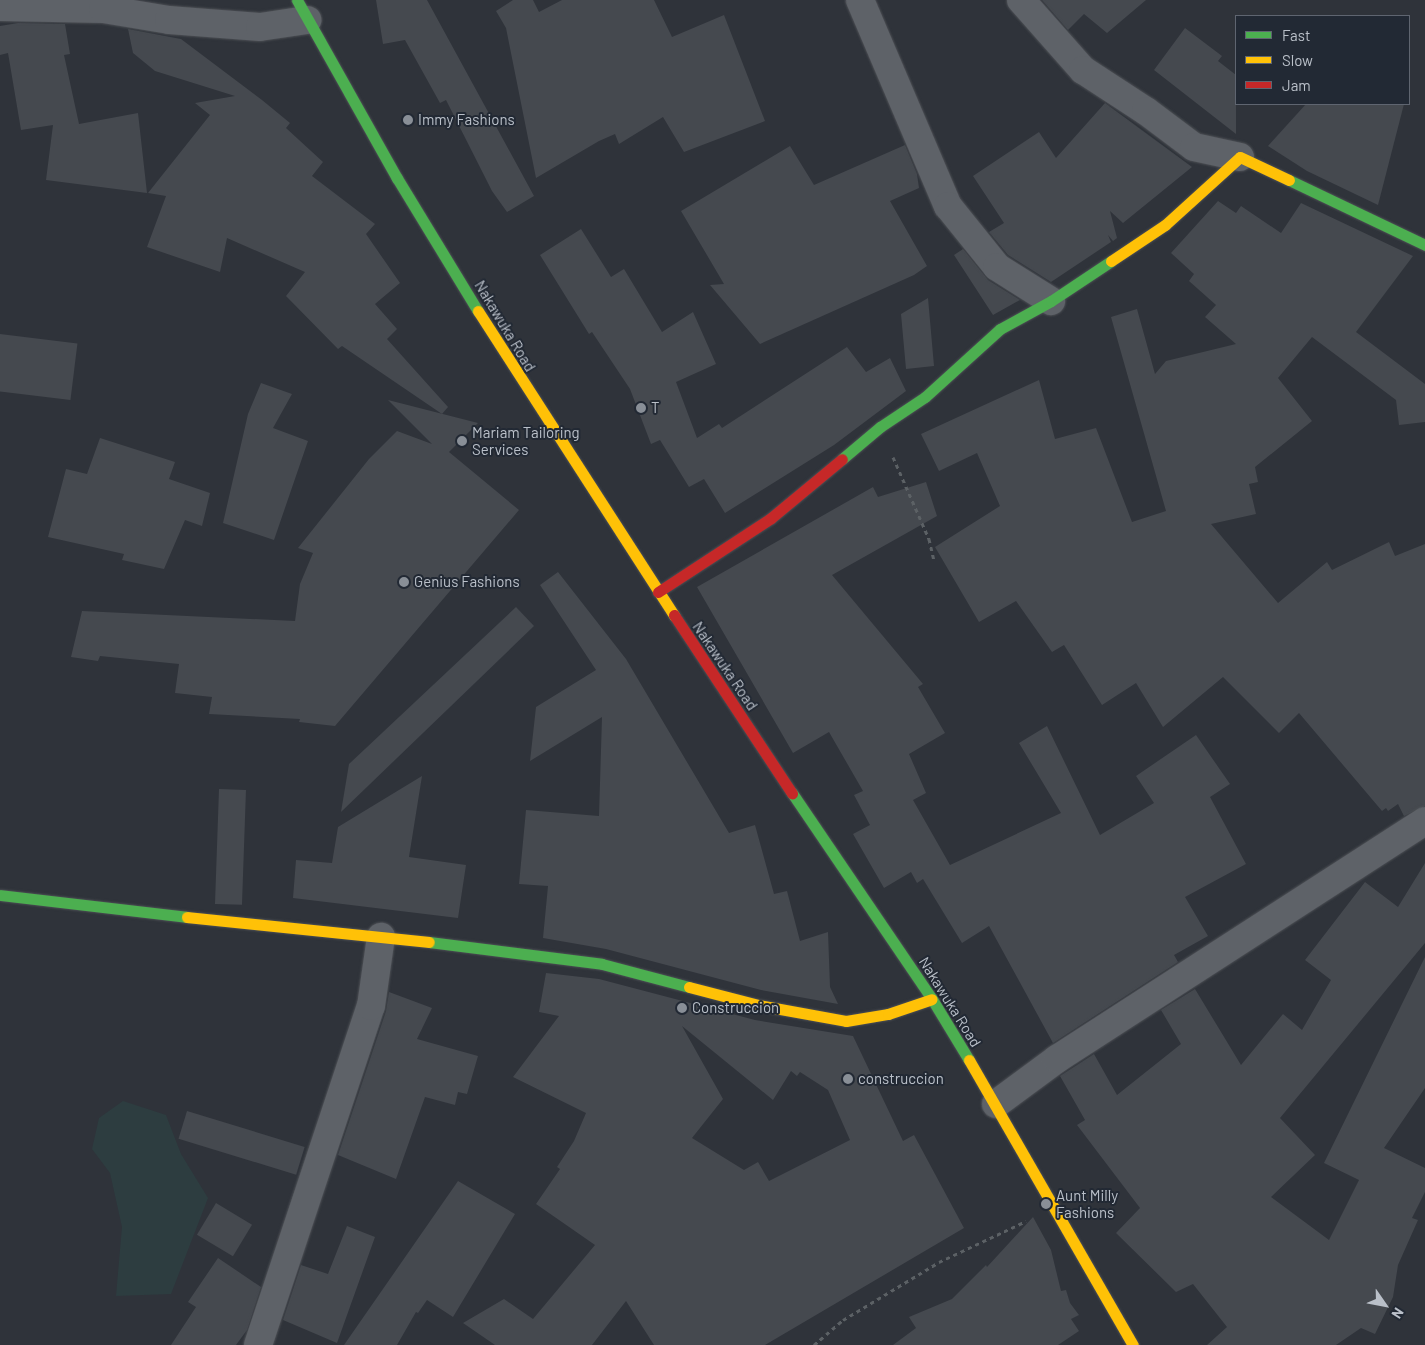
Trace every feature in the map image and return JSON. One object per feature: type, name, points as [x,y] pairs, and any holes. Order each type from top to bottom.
[{"type":"street","points":[[860,0],[948,206],[997,267],[1052,301]]},
{"type":"street","points":[[1021,0],[1083,70],[1146,111],[1194,147],[1240,157],[1425,244]]},
{"type":"street","points":[[0,7],[103,9],[169,20],[260,27],[302,10]]},
{"type":"street","name":"Nakawuka Road","points":[[302,10],[397,178],[527,391],[658,592],[932,999],[996,1104],[1052,1208],[1132,1345]]},
{"type":"street","points":[[658,592],[771,518],[880,427],[925,398],[1000,329],[1052,301],[1165,225],[1240,157]]},
{"type":"street","points":[[996,1104],[1057,1059],[1425,821]]},
{"type":"street","points":[[0,895],[316,932],[381,937],[602,964],[758,1005],[846,1020],[888,1014],[932,999]]},
{"type":"street","points":[[258,1345],[371,1006],[381,937]]},
{"type":"path","points":[[880,427],[929,539],[934,561]]},
{"type":"path","points":[[814,1345],[843,1320],[939,1262],[1052,1208]]},
{"type":"shaded area","points":[[123,1101],[166,1115],[181,1154],[208,1198],[171,1294],[116,1296],[122,1227],[110,1173],[92,1149],[99,1118]]},
{"type":"building","points":[[376,0],[427,0],[534,196],[507,212],[492,191],[446,100],[440,103],[405,40],[383,44]]},
{"type":"building","points":[[513,0],[533,0],[539,12],[562,0],[654,0],[672,37],[724,15],[765,121],[684,152],[663,117],[619,144],[615,134],[599,141],[536,178],[506,28],[496,11]]},
{"type":"building","points":[[1042,0],[1146,0],[1107,33],[1084,14],[1068,30]]},
{"type":"building","points":[[18,23],[65,24],[70,54],[64,55],[79,124],[138,113],[147,193],[46,180],[53,125],[21,130],[8,53],[0,55],[0,26]]},
{"type":"building","points":[[1185,28],[1222,56],[1218,61],[1235,74],[1236,134],[1154,70]]},
{"type":"building","points":[[128,29],[181,39],[262,100],[290,123],[286,128],[323,162],[312,176],[375,224],[366,234],[400,283],[375,304],[397,329],[387,339],[448,407],[442,414],[342,346],[338,349],[286,296],[305,272],[227,238],[220,272],[147,247],[166,196],[148,193],[210,115],[195,103],[235,96],[155,71],[133,53]]},
{"type":"building","points":[[1105,103],[1192,167],[1123,223],[1110,211],[1117,238],[1113,241],[1108,235],[1111,242],[1051,282],[1008,255],[989,232],[1004,223],[973,176],[1039,132],[1056,158]]},
{"type":"building","points":[[1305,105],[1404,105],[1378,205],[1307,171],[1268,146]]},
{"type":"building","points":[[905,145],[917,174],[919,188],[890,201],[927,266],[914,275],[760,344],[710,285],[724,284],[681,211],[790,146],[814,185]]},
{"type":"building","points":[[1218,201],[1236,213],[1241,206],[1281,233],[1301,203],[1413,256],[1356,332],[1425,384],[1425,422],[1399,425],[1396,400],[1312,337],[1278,378],[1312,421],[1255,467],[1258,482],[1249,484],[1256,514],[1211,524],[1278,603],[1327,562],[1332,570],[1389,542],[1395,556],[1425,544],[1425,806],[1404,816],[1398,804],[1388,811],[1386,808],[1382,811],[1299,713],[1279,733],[1223,677],[1163,727],[1136,683],[1102,705],[1064,645],[1052,652],[1016,601],[979,622],[935,547],[1000,506],[977,453],[939,471],[921,434],[1039,380],[1055,439],[1096,428],[1132,522],[1166,511],[1111,317],[1137,309],[1155,374],[1166,361],[1236,344],[1205,317],[1216,305],[1189,281],[1194,274],[1171,253]]},
{"type":"building","points":[[581,229],[611,277],[624,269],[662,332],[693,312],[716,364],[676,382],[697,438],[719,424],[722,428],[847,347],[866,372],[890,358],[906,391],[834,445],[725,513],[704,479],[689,487],[660,440],[651,444],[630,389],[592,332],[589,334],[540,255]]},
{"type":"building","points":[[963,249],[988,280],[1020,300],[993,315],[954,255]]},
{"type":"building","points":[[928,298],[934,366],[906,369],[901,314]]},
{"type":"building","points":[[0,334],[77,344],[70,400],[0,391]]},
{"type":"building","points":[[261,383],[292,394],[273,428],[308,441],[274,540],[223,523],[248,414]]},
{"type":"building","points":[[388,400],[478,423],[449,452],[519,510],[335,726],[299,722],[300,719],[209,714],[212,697],[175,693],[179,664],[100,656],[98,661],[71,657],[82,611],[295,621],[300,584],[313,553],[298,548],[369,459],[397,431],[432,444]]},
{"type":"building","points":[[100,438],[175,462],[169,479],[210,493],[202,526],[185,520],[164,569],[122,560],[124,554],[48,537],[66,469],[87,474]]},
{"type":"building","points":[[926,482],[937,516],[832,575],[923,684],[918,687],[945,733],[909,754],[926,793],[913,800],[950,865],[1061,813],[1019,743],[1047,726],[1100,835],[1154,803],[1136,776],[1196,735],[1230,784],[1210,797],[1246,864],[1185,897],[1208,936],[1174,955],[1178,962],[1053,1043],[989,926],[962,943],[923,879],[917,883],[911,872],[884,888],[853,834],[870,825],[854,795],[863,791],[829,732],[793,753],[697,587],[873,487],[878,497]]},
{"type":"building","points":[[558,572],[626,659],[729,833],[755,825],[774,894],[787,891],[800,941],[828,932],[830,987],[838,1004],[761,990],[606,949],[543,938],[548,886],[519,884],[526,810],[599,816],[602,717],[530,761],[536,707],[596,670],[540,585]]},
{"type":"building","points":[[516,607],[534,626],[341,812],[349,764]]},
{"type":"building","points":[[422,776],[409,857],[466,865],[458,918],[293,898],[296,860],[332,863],[338,827]]},
{"type":"building","points":[[219,789],[246,790],[242,905],[215,904]]},
{"type":"building","points":[[1425,863],[1425,943],[1280,1118],[1315,1155],[1271,1197],[1329,1240],[1359,1180],[1324,1163],[1425,957],[1425,1088],[1384,1148],[1425,1168],[1425,1192],[1412,1218],[1418,1220],[1398,1265],[1393,1297],[1375,1334],[1361,1328],[1336,1345],[1207,1345],[1227,1327],[1193,1284],[1176,1292],[1116,1233],[1140,1208],[1077,1125],[1085,1120],[1060,1076],[1094,1054],[1117,1095],[1181,1044],[1161,1010],[1195,989],[1241,1065],[1283,1014],[1302,1030],[1331,980],[1305,960],[1365,882],[1398,907]]},
{"type":"building","points":[[546,973],[599,979],[755,1020],[853,1036],[903,1141],[914,1135],[964,1228],[765,1345],[654,1345],[626,1301],[592,1345],[495,1345],[463,1323],[504,1299],[533,1319],[595,1245],[536,1204],[560,1169],[557,1167],[574,1141],[586,1113],[513,1077],[559,1016],[539,1012]],"holes":[[[682,1026],[773,1100],[791,1071],[797,1076],[800,1072],[828,1090],[850,1140],[769,1181],[758,1162],[744,1170],[692,1138],[723,1099]]]},
{"type":"building","points":[[389,992],[432,1008],[417,1039],[478,1056],[467,1094],[458,1092],[455,1105],[425,1097],[396,1179],[338,1155],[386,1011]]},
{"type":"building","points":[[187,1111],[305,1147],[296,1175],[179,1139]]},
{"type":"building","points":[[458,1181],[515,1214],[453,1317],[427,1300],[418,1313],[416,1312],[397,1345],[344,1345]]},
{"type":"building","points":[[216,1203],[252,1225],[233,1256],[197,1235]]},
{"type":"building","points":[[1033,1217],[1051,1250],[1061,1291],[1066,1290],[1070,1303],[1079,1315],[1071,1319],[1079,1331],[1058,1345],[893,1345],[916,1328],[909,1317],[952,1299],[986,1265],[987,1267]]},
{"type":"building","points":[[347,1226],[375,1237],[337,1343],[283,1320],[301,1265],[328,1274]]},
{"type":"building","points":[[218,1258],[261,1287],[247,1330],[236,1345],[171,1345],[196,1307],[188,1302]]},
{"type":"traffic: fast","points":[[297,0],[397,178],[478,311]]},
{"type":"traffic: fast","points":[[1289,180],[1425,245]]},
{"type":"traffic: fast","points":[[842,459],[880,427],[925,397],[1000,329],[1051,301],[1111,261]]},
{"type":"traffic: fast","points":[[792,793],[932,999],[969,1060]]},
{"type":"traffic: fast","points":[[0,895],[187,917]]},
{"type":"traffic: fast","points":[[429,942],[602,964],[689,987]]},
{"type":"traffic: slow","points":[[1111,261],[1165,225],[1240,157],[1289,180]]},
{"type":"traffic: slow","points":[[478,311],[674,615]]},
{"type":"traffic: slow","points":[[187,917],[429,942]]},
{"type":"traffic: slow","points":[[689,987],[758,1005],[846,1021],[888,1014],[932,999]]},
{"type":"traffic: slow","points":[[969,1060],[1133,1345]]},
{"type":"traffic: jam","points":[[658,592],[771,518],[842,459]]},
{"type":"traffic: jam","points":[[674,615],[792,793]]},
{"type":"place","name":"Immy Fashions","points":[[408,120]]},
{"type":"place","name":"T","points":[[641,408]]},
{"type":"place","name":"Mariam Tailoring Services","points":[[462,441]]},
{"type":"place","name":"Genius Fashions","points":[[404,582]]},
{"type":"place","name":"Construccion","points":[[682,1008]]},
{"type":"place","name":"construccion","points":[[848,1079]]},
{"type":"place","name":"Aunt Milly Fashions","points":[[1046,1204]]}]
